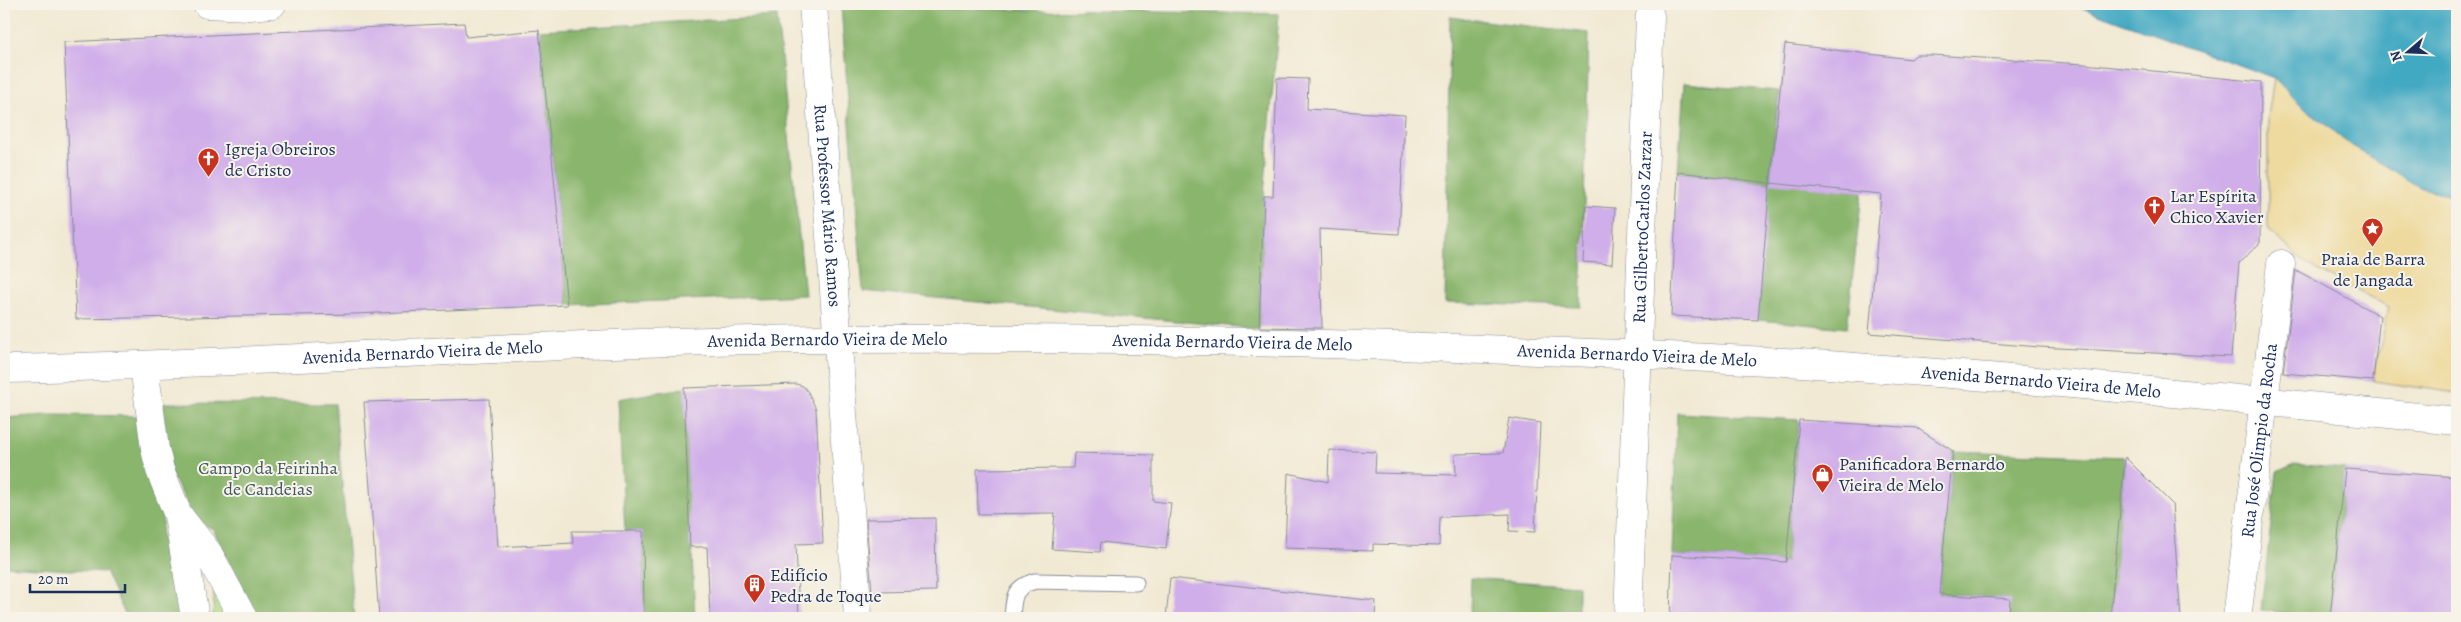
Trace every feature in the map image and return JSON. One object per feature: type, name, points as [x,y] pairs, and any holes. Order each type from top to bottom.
[{"type":"main road","points":[[207,4],[249,6],[272,4]]},
{"type":"main road","name":"Rua Professor Mário Ramos","points":[[812,4],[858,618]]},
{"type":"main road","name":"Rua GilbertoCarlos Zarzar","points":[[1628,618],[1636,355],[1650,16]]},
{"type":"main road","name":"Rua José Olimpio da Rocha","points":[[2238,618],[2282,264]]},
{"type":"main road","name":"Avenida Bernardo Vieira de Melo","points":[[4,370],[144,366],[501,349],[836,339],[1082,339],[1327,343],[1636,355],[1854,367],[2265,401],[2457,421]]},
{"type":"main road","points":[[144,366],[155,450],[160,470],[178,515],[195,618]]},
{"type":"main road","points":[[178,515],[208,553],[243,618]]},
{"type":"lane","points":[[1012,618],[1014,596],[1022,585],[1035,581],[1136,583]]},
{"type":"green space","points":[[841,7],[1279,14],[1264,196],[1259,329],[863,291]]},
{"type":"green space","points":[[777,16],[805,295],[567,305],[539,30]]},
{"type":"green space","points":[[1450,17],[1589,33],[1581,307],[1445,303]]},
{"type":"green space","points":[[1684,83],[1779,91],[1770,182],[1862,192],[1847,328],[1758,320],[1769,183],[1678,172]]},
{"type":"green space","points":[[684,388],[695,618],[644,618],[643,531],[625,531],[618,399]]},
{"type":"green space","name":"Campo da Feirinha de Candeias","points":[[159,403],[335,404],[354,618],[257,618],[213,529],[196,520],[170,472]]},
{"type":"green space","points":[[1677,413],[1799,420],[1786,562],[1672,555]]},
{"type":"green space","points":[[46,415],[141,416],[164,505],[161,535],[181,618],[127,618],[105,572],[4,566],[4,418]]},
{"type":"green space","points":[[1953,451],[2125,457],[2111,616],[2122,618],[2003,618],[2005,599],[1939,594]]},
{"type":"green space","points":[[2294,464],[2345,469],[2330,618],[2261,610],[2277,472]]},
{"type":"green space","points":[[1471,578],[1578,586],[1578,618],[1470,618]]},
{"type":"green space","points":[[214,587],[228,618],[213,618]]},
{"type":"sand","name":"Praia de Barra de Jangada","points":[[2274,78],[2299,103],[2355,148],[2421,188],[2457,196],[2457,393],[2373,381],[2389,307],[2310,266],[2268,230],[2268,117]]},
{"type":"water","points":[[2071,4],[2457,4],[2457,196],[2421,188],[2355,148],[2299,103],[2274,78]]},
{"type":"building","points":[[464,23],[466,37],[539,30],[567,305],[354,314],[76,319],[64,42]]},
{"type":"building","points":[[1785,44],[1911,59],[1916,55],[1931,55],[2084,64],[2261,82],[2260,243],[2239,263],[2231,357],[2039,347],[1869,333],[1881,194],[1770,183]]},
{"type":"building","points":[[1277,78],[1308,79],[1307,109],[1405,115],[1399,234],[1320,229],[1322,328],[1259,327],[1264,196],[1273,196]]},
{"type":"building","points":[[1678,172],[1770,183],[1758,320],[1671,316]]},
{"type":"building","points":[[1586,206],[1615,208],[1612,264],[1583,262]]},
{"type":"building","points":[[2296,270],[2380,316],[2373,381],[2283,373]]},
{"type":"building","points":[[796,384],[803,386],[808,392],[816,409],[823,543],[796,544],[799,618],[710,618],[707,547],[690,547],[684,388]]},
{"type":"building","points":[[489,399],[498,547],[573,543],[572,531],[643,531],[644,618],[379,618],[364,402]]},
{"type":"building","points":[[1509,418],[1540,423],[1535,532],[1509,531],[1510,514],[1440,517],[1439,546],[1373,544],[1373,551],[1285,548],[1288,473],[1328,482],[1329,450],[1376,452],[1375,473],[1456,475],[1455,454],[1503,453]]},
{"type":"building","points":[[1799,420],[1917,428],[1953,451],[1939,594],[2010,599],[2009,618],[1670,618],[1672,555],[1786,562]]},
{"type":"building","points":[[1074,453],[1153,455],[1153,501],[1171,503],[1166,549],[1101,542],[1100,552],[1052,549],[1055,513],[978,514],[977,469],[1073,468]]},
{"type":"building","points":[[2125,457],[2172,504],[2181,618],[2110,618]]},
{"type":"building","points":[[2345,469],[2457,477],[2457,618],[2330,618]]},
{"type":"building","points":[[935,518],[936,591],[872,592],[866,519]]},
{"type":"building","points":[[1170,578],[1376,601],[1375,618],[1166,618]]},
{"type":"place","name":"Igreja Obreiros de Cristo","points":[[209,178]]},
{"type":"place","name":"Lar Espírita Chico Xavier","points":[[2154,225]]},
{"type":"place","name":"Praia de Barra de Jangada","points":[[2373,248]]},
{"type":"place","name":"Panificadora Bernardo Vieira de Melo","points":[[1823,493]]},
{"type":"place","name":"Edifício Pedra de Toque","points":[[754,604]]}]
